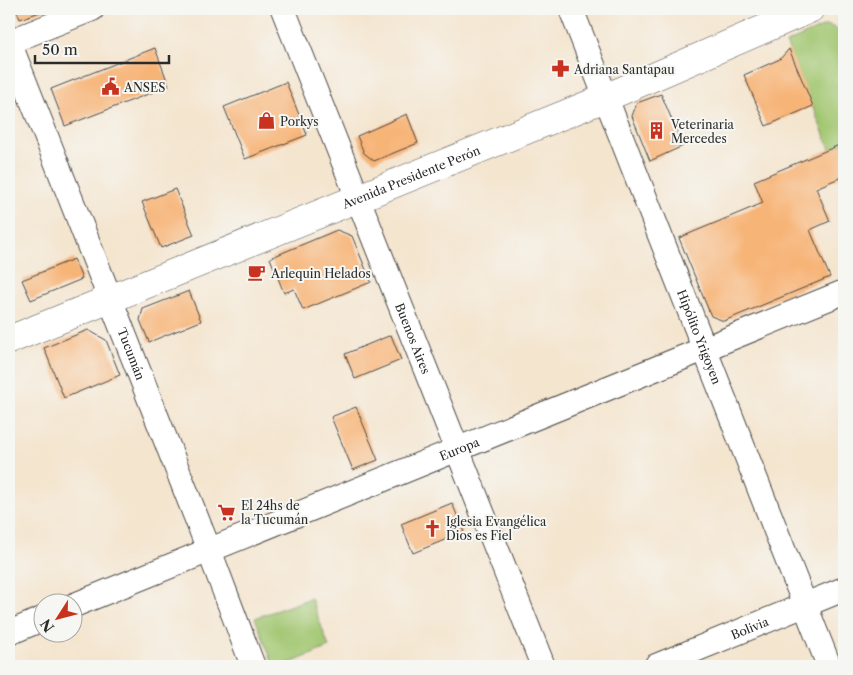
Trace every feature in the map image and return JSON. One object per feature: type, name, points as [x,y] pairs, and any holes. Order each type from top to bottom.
[{"type":"main road","name":"Avenida Presidente Perón","points":[[9,340],[605,98],[810,9]]},
{"type":"street","points":[[9,42],[92,9]]},
{"type":"street","name":"Buenos Aires","points":[[283,9],[543,666]]},
{"type":"street","name":"Hipólito Yrigoyen","points":[[571,9],[830,666]]},
{"type":"street","name":"Tucumán","points":[[9,42],[253,666]]},
{"type":"street","name":"Europa","points":[[82,602],[844,292]]},
{"type":"street","name":"Bolivia","points":[[656,666],[844,589]]},
{"type":"street","points":[[9,633],[32,623]]},
{"type":"green space","points":[[827,25],[844,33],[844,143],[830,149],[786,43]]},
{"type":"green space","points":[[311,598],[329,647],[283,666],[274,666],[255,618]]},
{"type":"building","points":[[16,9],[48,9],[20,19]]},
{"type":"building","name":"ANSES","points":[[155,48],[169,86],[65,126],[51,89]]},
{"type":"building","points":[[789,49],[813,106],[766,126],[744,75],[780,59]]},
{"type":"building","name":"Porkys","points":[[286,82],[307,135],[245,159],[224,107]]},
{"type":"building","name":"Veterinaria Mercedes","points":[[661,94],[683,146],[650,161],[632,116],[637,103]]},
{"type":"building","points":[[407,114],[418,143],[374,161],[364,153],[357,136]]},
{"type":"building","points":[[844,143],[844,176],[816,188],[830,221],[810,230],[830,277],[724,321],[711,316],[679,238],[763,203],[754,181]]},
{"type":"building","points":[[175,189],[194,235],[161,248],[142,202]]},
{"type":"building","points":[[337,230],[352,236],[371,282],[303,310],[294,289],[284,293],[270,258]]},
{"type":"building","points":[[74,259],[82,279],[31,300],[22,280]]},
{"type":"building","points":[[189,291],[201,321],[149,342],[140,320],[143,309]]},
{"type":"building","points":[[88,330],[106,340],[120,375],[64,398],[44,348]]},
{"type":"building","points":[[391,335],[401,360],[355,379],[345,354]]},
{"type":"building","points":[[356,407],[378,460],[353,470],[331,417]]},
{"type":"building","name":"Iglesia Evangélica Dios es Fiel","points":[[452,503],[464,532],[413,553],[401,524]]},
{"type":"place","name":"Adriana Santapau","points":[[560,69]]},
{"type":"place","name":"ANSES","points":[[110,87]]},
{"type":"place","name":"Porkys","points":[[266,121]]},
{"type":"place","name":"Veterinaria Mercedes","points":[[657,131]]},
{"type":"place","name":"Arlequin Helados","points":[[257,273]]},
{"type":"place","name":"El 24hs de la Tucumán","points":[[227,512]]},
{"type":"place","name":"Iglesia Evangélica Dios es Fiel","points":[[432,528]]}]
